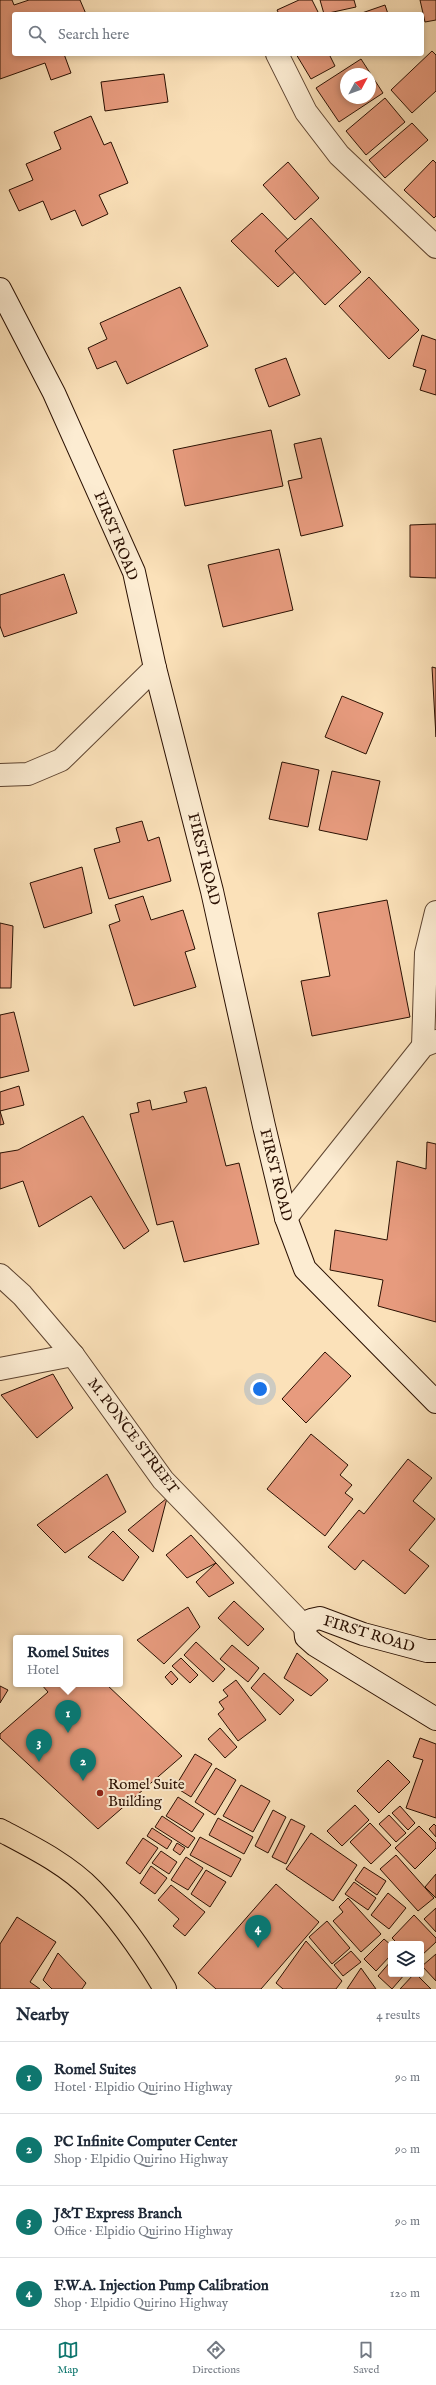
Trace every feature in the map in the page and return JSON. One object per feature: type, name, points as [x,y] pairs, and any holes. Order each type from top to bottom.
[{"type":"highway","points":[[0,1830],[39,1850],[92,1890],[138,1945],[165,1989]]},
{"type":"street","points":[[278,56],[306,112],[339,155],[436,247]]},
{"type":"street","name":"FIRST ROAD","points":[[0,289],[54,393],[134,572],[155,668],[212,891],[286,1218],[305,1269],[436,1402]]},
{"type":"street","points":[[0,775],[28,774],[61,760],[155,668]]},
{"type":"street","points":[[286,1218],[429,1043],[426,953],[436,912]]},
{"type":"street","name":"M. PONCE STREET","points":[[0,1275],[22,1295],[73,1355],[163,1480],[305,1627],[306,1637],[315,1645],[436,1719]]},
{"type":"street","points":[[0,1369],[73,1355]]},
{"type":"street","name":"FIRST ROAD","points":[[305,1627],[311,1620],[320,1618],[363,1634],[427,1651],[436,1651]]},
{"type":"building","points":[[0,0],[12,0],[14,5],[29,0],[80,0],[85,12],[12,12],[12,56],[65,56],[71,73],[51,80],[45,63],[0,79]]},
{"type":"building","points":[[299,0],[312,0],[318,12],[278,12],[277,10]]},
{"type":"building","points":[[320,0],[354,0],[356,7],[333,12],[323,12]]},
{"type":"building","points":[[420,0],[436,0],[436,20],[425,22],[424,12],[423,12]]},
{"type":"building","points":[[385,5],[387,12],[365,12]]},
{"type":"building","points":[[432,51],[436,55],[436,91],[412,113],[391,90]]},
{"type":"building","points":[[297,56],[330,56],[335,66],[311,79]]},
{"type":"building","points":[[361,59],[367,68],[347,68]]},
{"type":"building","points":[[340,73],[340,104],[366,104],[339,122],[316,88]]},
{"type":"building","points":[[164,74],[168,102],[105,111],[101,82]]},
{"type":"building","points":[[376,82],[383,93],[376,98]]},
{"type":"building","points":[[385,98],[405,122],[366,155],[346,131]]},
{"type":"building","points":[[91,116],[104,145],[111,142],[128,183],[99,195],[108,214],[82,226],[75,210],[51,220],[43,201],[19,211],[9,190],[33,180],[26,164],[61,149],[54,132]]},
{"type":"building","points":[[412,123],[428,140],[385,178],[369,160]]},
{"type":"building","points":[[433,160],[436,163],[436,216],[434,218],[404,190]]},
{"type":"building","points":[[288,162],[319,198],[295,220],[263,185]]},
{"type":"building","points":[[262,213],[308,260],[278,287],[231,241]]},
{"type":"building","points":[[311,218],[361,272],[325,305],[275,251]]},
{"type":"building","points":[[369,277],[419,330],[389,359],[339,306]]},
{"type":"building","points":[[180,287],[208,346],[127,384],[116,361],[97,369],[88,348],[107,339],[100,323]]},
{"type":"building","points":[[422,335],[436,340],[436,395],[420,390],[426,370],[413,366]]},
{"type":"building","points":[[286,358],[300,395],[269,407],[255,369]]},
{"type":"building","points":[[271,430],[283,486],[185,506],[173,450]]},
{"type":"building","points":[[321,438],[343,526],[301,536],[288,481],[302,478],[294,444]]},
{"type":"building","points":[[436,524],[436,578],[410,577],[410,525]]},
{"type":"building","points":[[279,549],[293,610],[223,627],[208,565]]},
{"type":"building","points":[[64,574],[77,613],[4,637],[0,626],[0,595]]},
{"type":"building","points":[[432,667],[436,668],[436,737]]},
{"type":"building","points":[[342,696],[383,713],[366,754],[325,737]]},
{"type":"building","points":[[282,762],[319,770],[308,827],[269,819]]},
{"type":"building","points":[[332,771],[380,781],[367,840],[319,830]]},
{"type":"building","points":[[142,821],[148,841],[159,837],[171,881],[109,899],[94,849],[120,842],[116,828]]},
{"type":"building","points":[[82,867],[92,913],[44,928],[30,883]]},
{"type":"building","points":[[143,896],[151,920],[183,910],[195,949],[185,952],[196,987],[134,1006],[109,925],[120,921],[115,905]]},
{"type":"building","points":[[387,900],[410,1017],[312,1036],[301,981],[330,976],[318,913]]},
{"type":"building","points":[[0,923],[13,926],[11,988],[0,988]]},
{"type":"building","points":[[14,1012],[29,1071],[0,1078],[0,1015]]},
{"type":"building","points":[[19,1086],[24,1105],[0,1111],[0,1092]]},
{"type":"building","points":[[206,1087],[226,1166],[239,1163],[259,1244],[184,1262],[173,1221],[157,1225],[130,1114],[139,1112],[137,1103],[150,1100],[152,1110],[187,1102],[184,1092]]},
{"type":"building","points":[[0,1111],[4,1124],[0,1125]]},
{"type":"building","points":[[83,1116],[149,1231],[124,1249],[91,1196],[39,1227],[23,1181],[0,1189],[0,1153],[18,1150]]},
{"type":"building","points":[[427,1142],[436,1144],[436,1322],[378,1306],[383,1280],[330,1270],[335,1230],[387,1240],[397,1161],[426,1169]]},
{"type":"building","points":[[325,1352],[351,1376],[306,1423],[282,1399]]},
{"type":"building","points":[[53,1374],[73,1408],[37,1438],[1,1395]]},
{"type":"building","points":[[311,1434],[348,1465],[340,1475],[352,1485],[345,1493],[353,1499],[325,1536],[267,1489]]},
{"type":"building","points":[[408,1459],[432,1478],[413,1501],[435,1519],[409,1550],[429,1566],[405,1594],[363,1560],[355,1570],[328,1547],[359,1510],[364,1514]]},
{"type":"building","points":[[107,1474],[126,1512],[65,1553],[37,1525]]},
{"type":"building","points":[[167,1498],[153,1552],[128,1530]]},
{"type":"building","points":[[113,1531],[139,1557],[123,1581],[88,1557]]},
{"type":"building","points":[[191,1535],[216,1563],[187,1578],[166,1555]]},
{"type":"building","points":[[216,1563],[234,1583],[209,1597],[196,1582]]},
{"type":"building","points":[[234,1601],[264,1629],[248,1646],[218,1618]]},
{"type":"building","points":[[188,1607],[200,1627],[164,1664],[137,1640]]},
{"type":"building","points":[[196,1642],[225,1669],[213,1682],[184,1655]]},
{"type":"building","points":[[232,1645],[259,1668],[248,1682],[220,1659]]},
{"type":"building","points":[[297,1653],[328,1680],[311,1696],[284,1678]]},
{"type":"building","points":[[181,1658],[198,1675],[190,1683],[172,1666]]},
{"type":"building","points":[[171,1671],[178,1679],[172,1685],[165,1677]]},
{"type":"building","points":[[264,1673],[294,1700],[280,1715],[251,1688]]},
{"type":"building","points":[[236,1680],[266,1720],[238,1741],[218,1714],[224,1709],[219,1702],[228,1696],[223,1690]]},
{"type":"building","points":[[0,1686],[8,1690],[0,1703]]},
{"type":"building","name":"Romel Suite Building","points":[[44,1687],[109,1687],[182,1756],[98,1829],[0,1738],[0,1734],[48,1692]]},
{"type":"building","points":[[220,1728],[237,1747],[225,1758],[208,1739]]},
{"type":"building","points":[[420,1738],[436,1744],[436,1818],[406,1808],[423,1760],[413,1757]]},
{"type":"building","points":[[195,1754],[212,1764],[191,1797],[175,1787]]},
{"type":"building","points":[[388,1760],[410,1782],[379,1813],[357,1791]]},
{"type":"building","points":[[216,1768],[236,1780],[215,1815],[195,1802]]},
{"type":"building","points":[[241,1785],[270,1801],[253,1832],[223,1816]]},
{"type":"building","points":[[178,1797],[204,1814],[192,1832],[166,1816]]},
{"type":"building","points":[[355,1805],[369,1820],[342,1846],[327,1831]]},
{"type":"building","points":[[400,1806],[415,1823],[408,1830],[392,1813]]},
{"type":"building","points":[[273,1810],[286,1817],[268,1853],[255,1846]]},
{"type":"building","points":[[389,1815],[406,1833],[396,1842],[379,1824]]},
{"type":"building","points":[[162,1816],[195,1838],[188,1848],[155,1827]]},
{"type":"building","points":[[218,1818],[253,1837],[244,1854],[209,1835]]},
{"type":"building","points":[[291,1819],[305,1826],[286,1864],[272,1857]]},
{"type":"building","points":[[370,1823],[391,1845],[371,1864],[350,1842]]},
{"type":"building","points":[[434,1824],[436,1826],[436,1837],[429,1829]]},
{"type":"building","points":[[419,1826],[436,1843],[436,1848],[415,1869],[395,1848]]},
{"type":"building","points":[[152,1828],[172,1841],[167,1849],[147,1836]]},
{"type":"building","points":[[311,1833],[357,1865],[333,1901],[286,1869]]},
{"type":"building","points":[[200,1837],[241,1859],[231,1877],[190,1855]]},
{"type":"building","points":[[143,1838],[158,1848],[140,1874],[126,1863]]},
{"type":"building","points":[[177,1843],[185,1848],[180,1855],[173,1850]]},
{"type":"building","points":[[161,1851],[177,1862],[169,1874],[152,1863]]},
{"type":"building","points":[[396,1855],[434,1898],[418,1911],[380,1869]]},
{"type":"building","points":[[186,1857],[203,1868],[188,1890],[171,1880]]},
{"type":"building","points":[[151,1866],[167,1878],[155,1894],[140,1883]]},
{"type":"building","points":[[364,1867],[386,1881],[377,1895],[355,1880]]},
{"type":"building","points":[[206,1870],[226,1882],[210,1907],[191,1894]]},
{"type":"building","points":[[436,1874],[436,1898],[425,1887]]},
{"type":"building","points":[[354,1882],[376,1898],[368,1910],[345,1894]]},
{"type":"building","points":[[276,1884],[319,1922],[261,1989],[216,1989],[198,1973]]},
{"type":"building","points":[[171,1885],[205,1912],[185,1936],[173,1926],[179,1919],[158,1900]]},
{"type":"building","points":[[388,1893],[406,1908],[389,1929],[371,1915]]},
{"type":"building","points":[[348,1898],[381,1934],[361,1952],[333,1921],[343,1912],[339,1907]]},
{"type":"building","points":[[436,1908],[436,1932],[424,1919]]},
{"type":"building","points":[[414,1915],[436,1938],[436,1942],[424,1953],[424,1941],[395,1941],[392,1938]]},
{"type":"building","points":[[17,1917],[56,1942],[30,1982],[40,1989],[0,1989],[0,1944]]},
{"type":"building","points":[[327,1921],[350,1948],[332,1964],[309,1937]]},
{"type":"building","points":[[384,1939],[388,1942],[388,1958],[376,1971],[364,1959]]},
{"type":"building","points":[[306,1941],[342,1981],[336,1989],[283,1989],[276,1983]]},
{"type":"building","points":[[351,1951],[361,1962],[343,1976],[334,1965]]},
{"type":"building","points":[[58,1953],[86,1983],[82,1989],[52,1989],[43,1980]]},
{"type":"building","points":[[436,1954],[436,1981],[424,1968],[424,1964]]},
{"type":"building","points":[[388,1964],[388,1977],[402,1977],[392,1989],[378,1976]]},
{"type":"building","points":[[361,1968],[376,1989],[347,1989]]},
{"type":"building","points":[[411,1977],[419,1977],[431,1989],[400,1989]]},
{"type":"place","name":"Romel Suites","points":[[68,1733]]},
{"type":"place","name":"J&T Express Branch","points":[[39,1762]]},
{"type":"place","name":"PC Infinite Computer Center","points":[[83,1781]]},
{"type":"place","name":"Romel Suite Building","points":[[100,1793]]},
{"type":"place","name":"F.W.A. Injection Pump Calibration","points":[[258,1948]]}]
